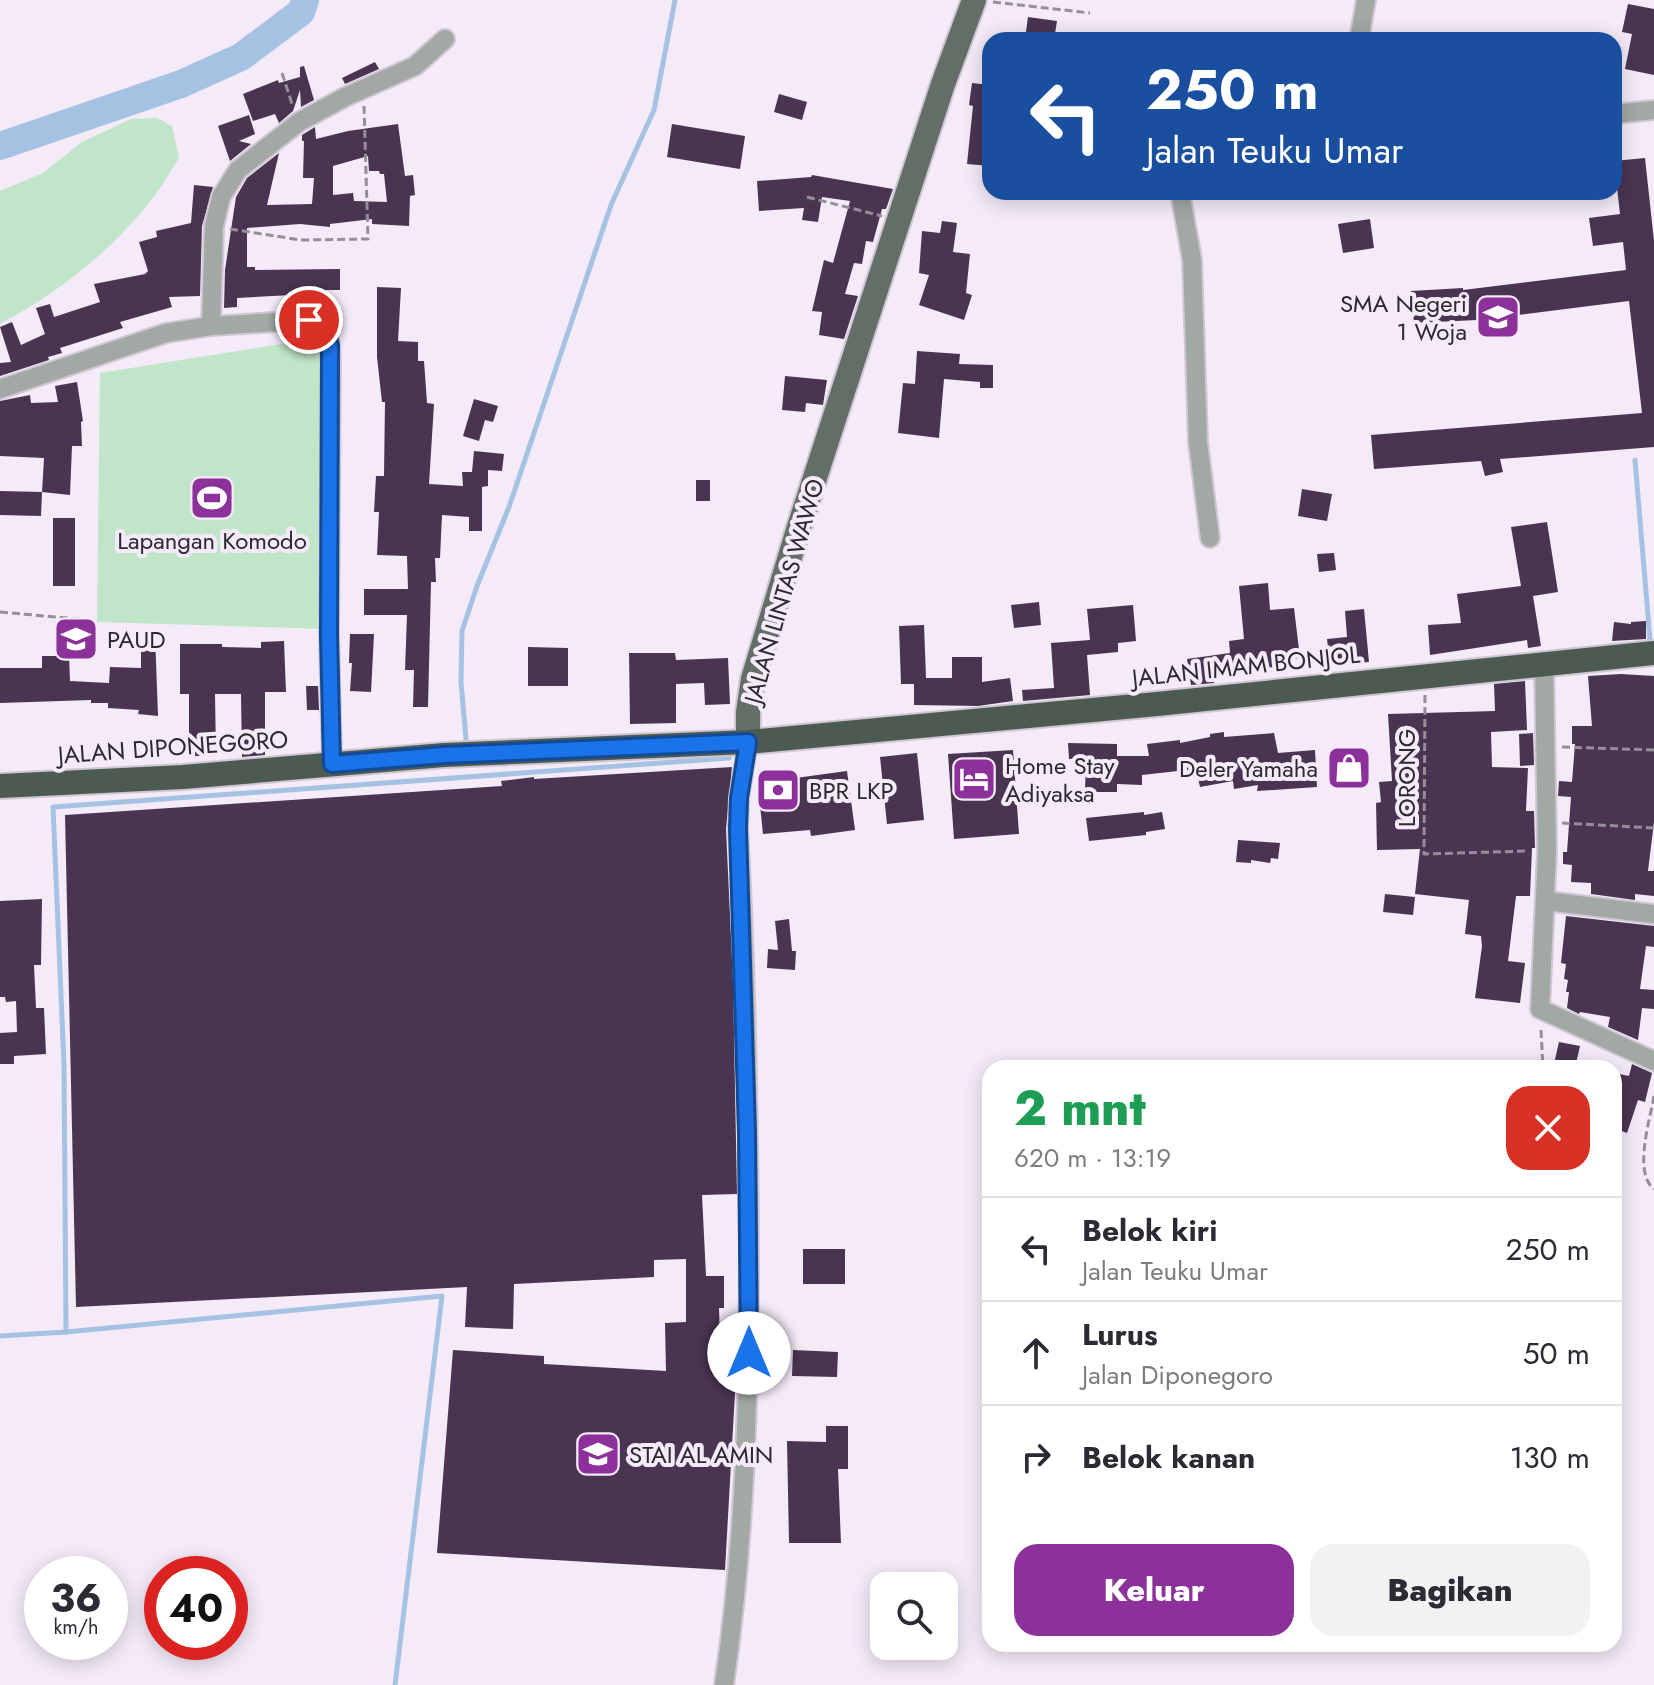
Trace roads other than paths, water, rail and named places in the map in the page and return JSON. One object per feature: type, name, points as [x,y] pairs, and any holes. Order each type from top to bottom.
[{"type":"highway","name":"JALAN IMAM BONJOL","points":[[748,742],[1654,653]]},
{"type":"highway","name":"JALAN DIPONEGORO","points":[[0,786],[183,777],[444,755],[748,742]]},
{"type":"main road","name":"JALAN LINTAS WAWO","points":[[748,742],[753,679],[798,530],[901,221],[943,84],[983,1]]},
{"type":"street","points":[[1360,32],[1366,0]]},
{"type":"street","points":[[211,326],[214,226],[221,197],[238,170],[299,122],[345,97],[415,66],[445,39]]},
{"type":"street","points":[[1622,113],[1654,110]]},
{"type":"street","points":[[1181,200],[1192,260],[1198,442],[1210,538]]},
{"type":"street","points":[[0,389],[166,333],[211,326],[309,320],[327,333],[331,378],[329,635],[332,764]]},
{"type":"street","points":[[1544,662],[1547,851],[1540,1010],[1654,1061]]},
{"type":"street","name":"JALAN LINTAS WAWO","points":[[724,1685],[733,1621],[749,1353],[748,1169],[738,829],[739,798],[748,742]]},
{"type":"street","points":[[1546,901],[1654,914]]},
{"type":"waterway","points":[[0,146],[181,84],[241,57],[301,12],[305,0]]},
{"type":"waterway","points":[[466,739],[461,682],[462,631],[509,507],[611,205],[654,110],[675,0]]},
{"type":"waterway","points":[[1635,460],[1650,640]]},
{"type":"waterway","points":[[395,1685],[442,1296],[66,1332],[64,1065],[53,807],[729,758]]},
{"type":"waterway","points":[[0,1336],[66,1332]]},
{"type":"place","name":"SMA Negeri 1 Woja","points":[[1498,317]]},
{"type":"place","name":"Lapangan Komodo","points":[[212,498]]},
{"type":"place","name":"PAUD","points":[[76,639]]},
{"type":"place","name":"Deler Yamaha","points":[[1349,768]]},
{"type":"place","name":"Home Stay Adiyaksa","points":[[974,779]]},
{"type":"place","name":"BPR LKP","points":[[778,790]]},
{"type":"place","name":"STAI AL AMIN","points":[[598,1454]]}]
